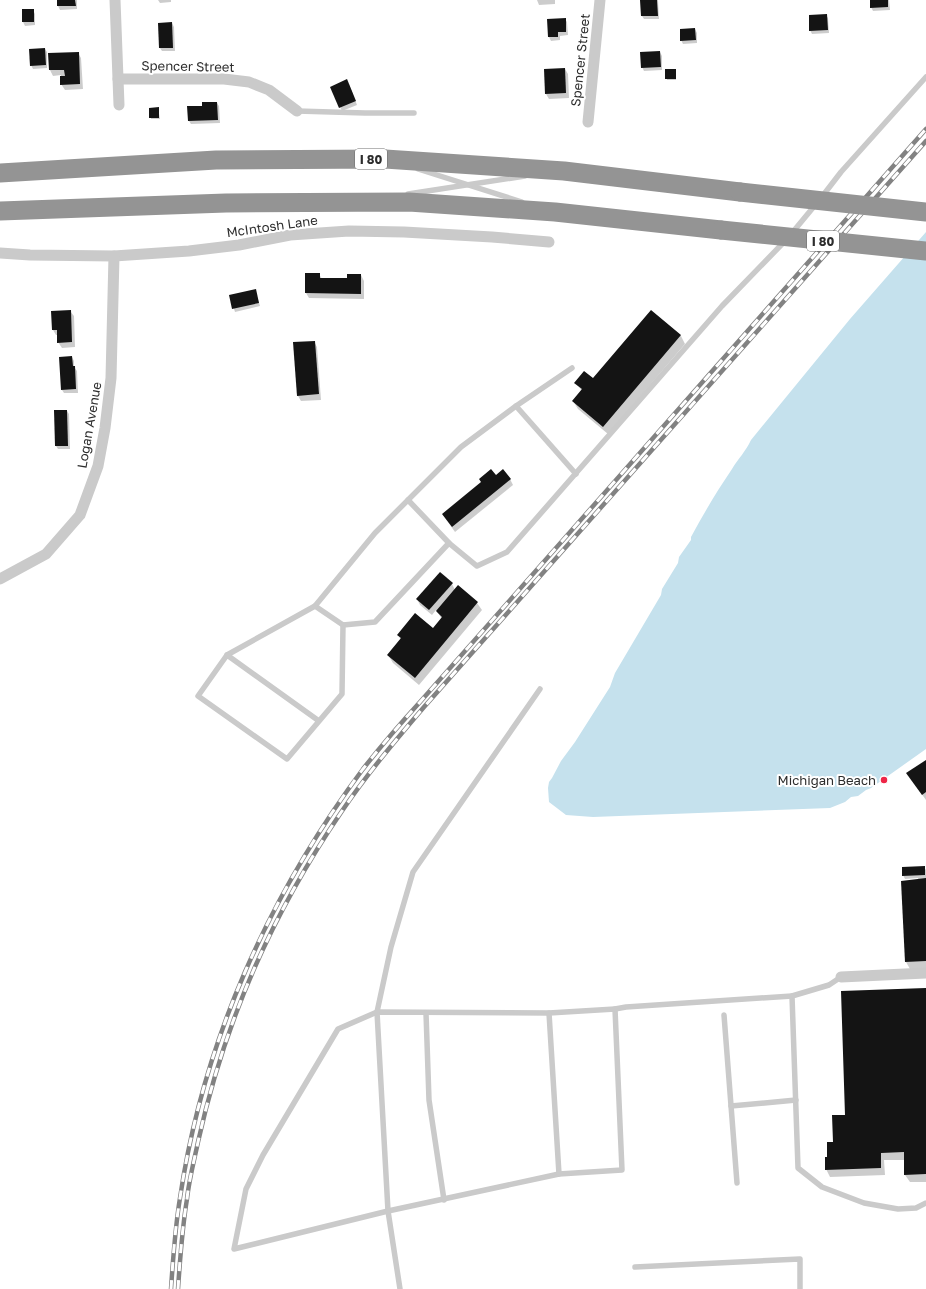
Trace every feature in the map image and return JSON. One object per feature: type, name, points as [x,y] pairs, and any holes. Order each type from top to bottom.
[{"type":"highway","name":"I 80","points":[[0,173],[216,160],[385,159],[564,170],[740,192],[926,212]]},
{"type":"highway","name":"I 80","points":[[0,211],[226,203],[409,202],[555,212],[926,251]]},
{"type":"street","points":[[115,0],[119,104]]},
{"type":"street","name":"Spencer Street","points":[[588,122],[600,0]]},
{"type":"street","name":"Spencer Street","points":[[118,79],[224,79],[249,82],[269,90],[297,111]]},
{"type":"street","name":"McIntosh Lane","points":[[0,253],[30,255],[114,256],[189,251],[239,245],[290,235],[349,231],[404,232],[548,242]]},
{"type":"street","name":"Logan Avenue","points":[[0,579],[46,554],[80,515],[98,466],[105,428],[111,378],[114,256]]},
{"type":"street","points":[[841,977],[926,973]]},
{"type":"lane","points":[[408,500],[449,543],[477,566],[507,552],[722,306],[794,232],[841,172],[926,77]]},
{"type":"lane","points":[[297,111],[365,113],[414,112]]},
{"type":"lane","points":[[385,159],[408,166]]},
{"type":"lane","points":[[415,168],[555,212]]},
{"type":"lane","points":[[355,202],[564,170]]},
{"type":"lane","points":[[343,625],[342,694],[287,759],[198,696],[227,655],[315,606],[375,533],[461,447],[516,406],[572,368]]},
{"type":"lane","points":[[516,406],[576,474]]},
{"type":"lane","points":[[315,606],[343,625],[375,622],[449,543]]},
{"type":"lane","points":[[227,655],[319,721]]},
{"type":"lane","points":[[400,1289],[388,1211],[377,1012],[391,947],[413,872],[540,689]]},
{"type":"lane","points":[[615,1009],[622,1170],[559,1174],[388,1211],[234,1249],[246,1189],[263,1155],[338,1029],[377,1012],[549,1013],[615,1009],[626,1006],[792,996],[830,985],[841,977]]},
{"type":"lane","points":[[792,996],[798,1168],[822,1187],[864,1203],[898,1209],[916,1208],[926,1203]]},
{"type":"lane","points":[[426,1012],[429,1100],[444,1200]]},
{"type":"lane","points":[[549,1013],[559,1174]]},
{"type":"lane","points":[[724,1015],[738,1183]]},
{"type":"lane","points":[[731,1106],[796,1100]]},
{"type":"lane","points":[[635,1267],[800,1259],[800,1289]]},
{"type":"water","points":[[926,232],[926,749],[858,796],[851,797],[845,802],[830,808],[593,817],[566,815],[549,802],[549,782],[561,761],[610,687],[615,673],[661,595],[662,589],[678,563],[679,557],[691,540],[691,537],[716,494],[751,440],[850,319]]},
{"type":"building","points":[[57,0],[75,0],[76,6],[57,6]]},
{"type":"building","points":[[640,0],[657,0],[658,16],[641,16]]},
{"type":"building","points":[[870,0],[888,0],[888,7],[870,8]]},
{"type":"building","points":[[22,9],[34,9],[34,22],[22,22]]},
{"type":"building","points":[[827,14],[828,30],[809,31],[809,15]]},
{"type":"building","points":[[566,18],[566,32],[558,32],[558,37],[548,37],[547,19]]},
{"type":"building","points":[[172,22],[173,48],[159,48],[158,23]]},
{"type":"building","points":[[695,28],[696,40],[680,41],[680,29]]},
{"type":"building","points":[[45,48],[46,65],[30,66],[29,49]]},
{"type":"building","points":[[660,51],[661,67],[641,68],[640,52]]},
{"type":"building","points":[[79,52],[80,84],[60,85],[60,76],[65,76],[64,70],[49,70],[48,53]]},
{"type":"building","points":[[565,68],[566,93],[545,94],[544,69]]},
{"type":"building","points":[[665,69],[676,69],[676,79],[665,79]]},
{"type":"building","points":[[347,79],[356,101],[339,108],[330,87]]},
{"type":"building","points":[[202,102],[217,102],[218,120],[188,121],[187,106],[202,106]]},
{"type":"building","points":[[159,107],[159,118],[149,118],[149,108]]},
{"type":"building","points":[[305,273],[320,273],[320,278],[347,278],[347,274],[361,274],[361,294],[305,293]]},
{"type":"building","points":[[256,289],[259,303],[232,309],[229,295]]},
{"type":"building","points":[[71,310],[72,342],[57,343],[57,330],[52,330],[51,311]]},
{"type":"building","points":[[651,310],[681,335],[603,427],[572,401],[582,389],[574,383],[584,371],[593,378]]},
{"type":"building","points":[[315,341],[319,394],[297,396],[293,342]]},
{"type":"building","points":[[72,356],[73,366],[75,366],[76,389],[61,390],[59,357]]},
{"type":"building","points":[[54,410],[67,410],[68,446],[55,446]]},
{"type":"building","points":[[491,469],[496,475],[503,469],[511,479],[452,527],[442,514],[481,482],[479,479]]},
{"type":"building","points":[[440,572],[453,583],[429,610],[416,599]]},
{"type":"building","points":[[458,585],[478,602],[415,678],[387,655],[401,638],[397,635],[415,613],[433,628],[442,617],[436,611]]},
{"type":"building","points":[[926,760],[926,792],[922,795],[906,773]]},
{"type":"building","points":[[925,866],[925,875],[902,876],[902,867]]},
{"type":"building","points":[[926,878],[926,961],[905,962],[901,881]]},
{"type":"building","points":[[926,988],[926,1174],[904,1175],[904,1152],[881,1153],[881,1168],[825,1170],[827,1142],[833,1142],[832,1115],[845,1115],[841,991]]},
{"type":"railway","points":[[171,1289],[178,1209],[191,1140],[205,1083],[223,1027],[245,972],[270,919],[298,867],[329,817],[363,769],[398,727],[926,129]]},
{"type":"railway","points":[[178,1289],[182,1233],[190,1178],[209,1097],[222,1053],[254,969],[273,929],[294,889],[342,811],[371,771],[424,707],[926,141]]},
{"type":"place","name":"Michigan Beach","points":[[884,780]]}]
